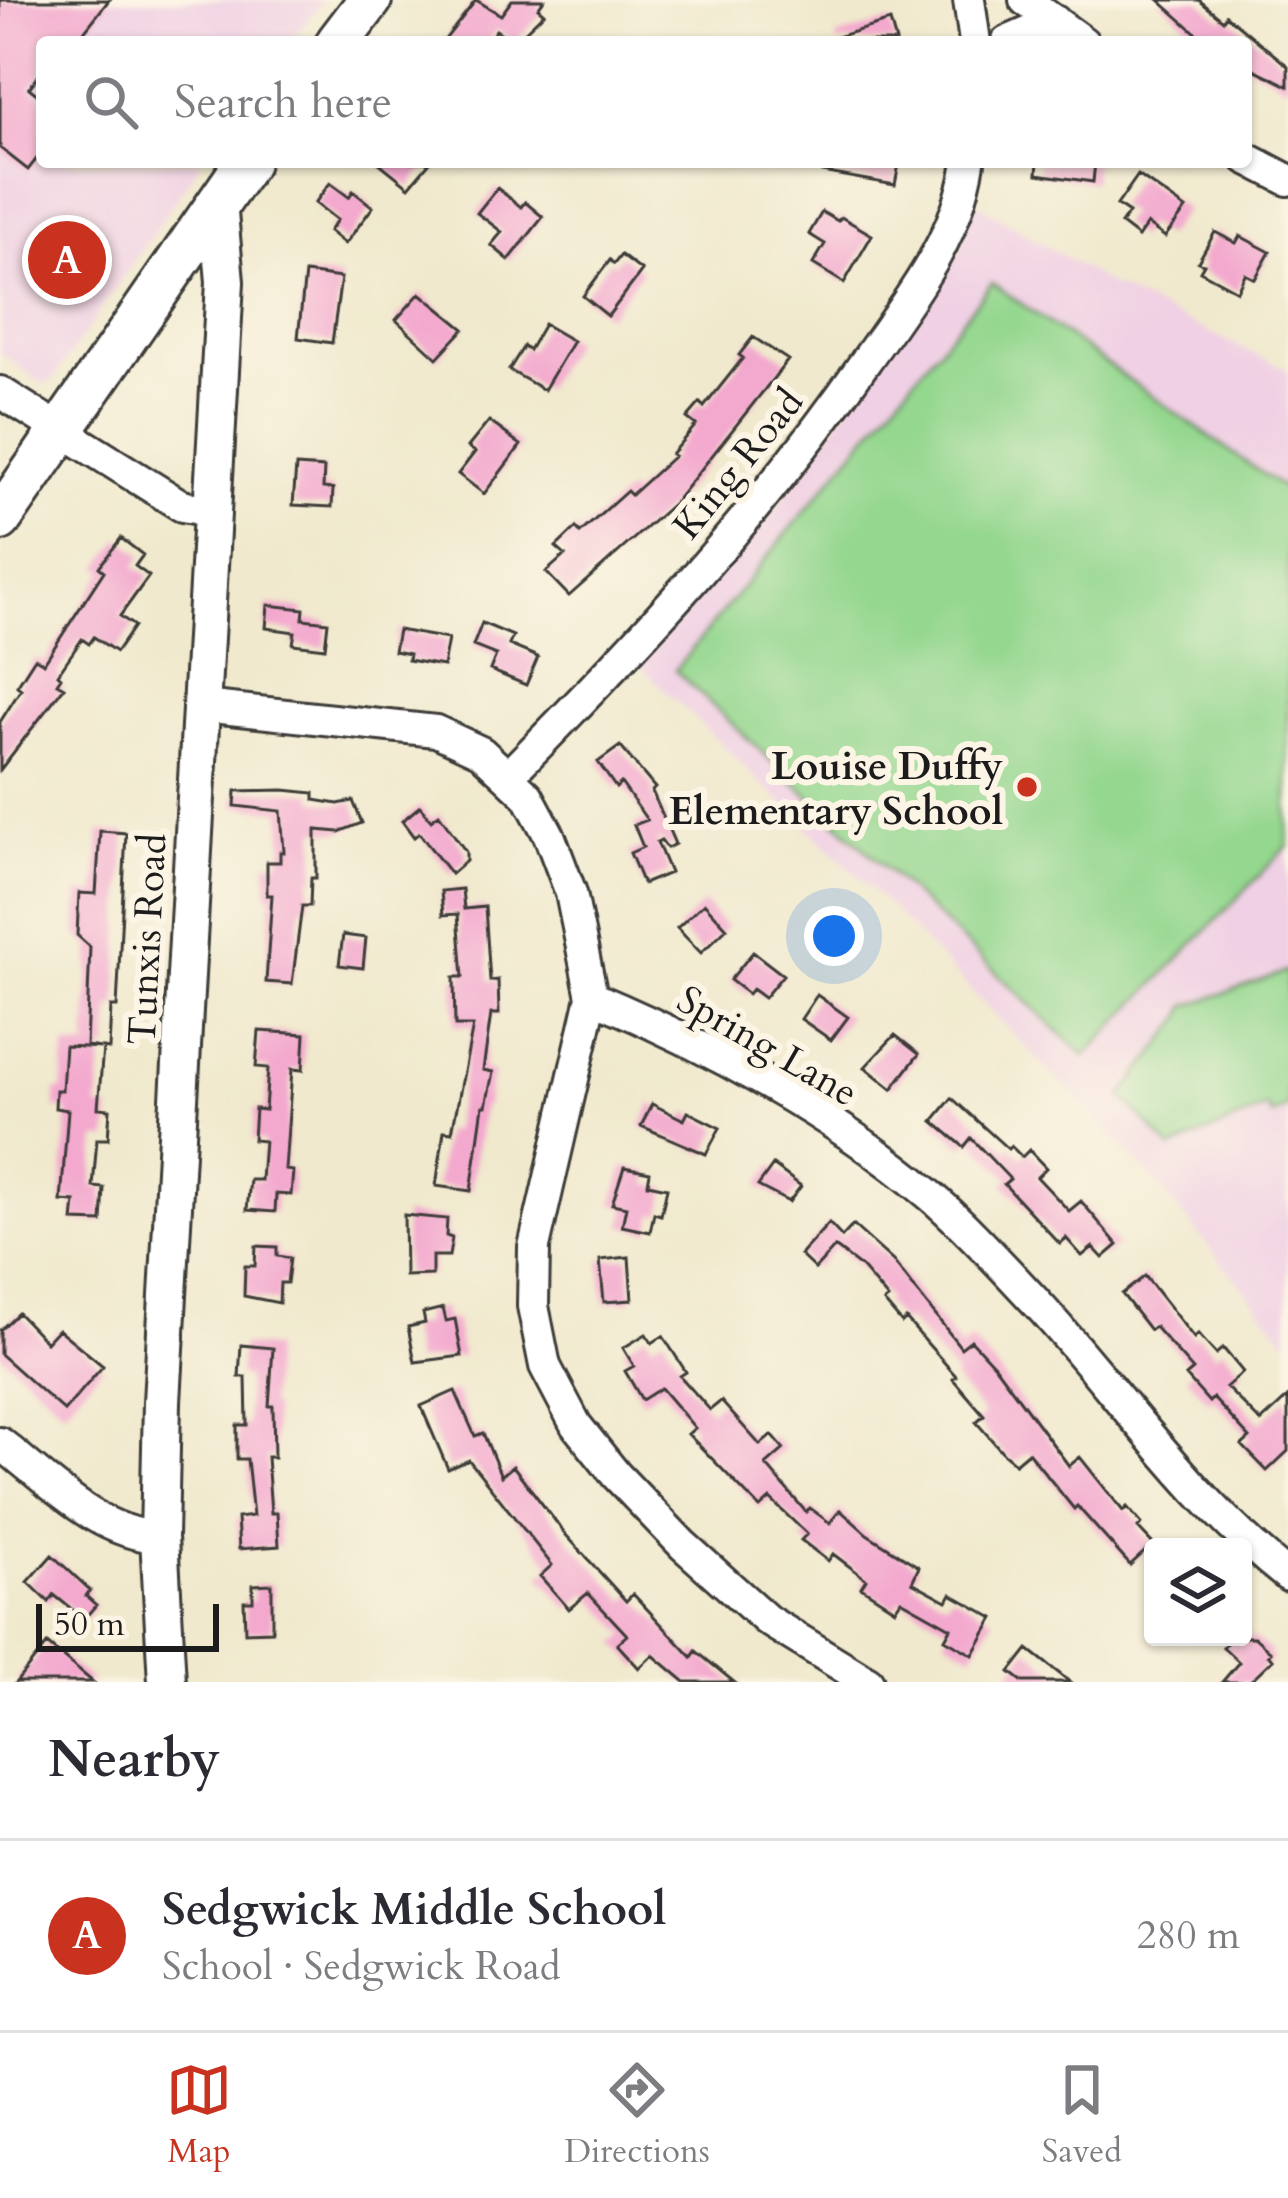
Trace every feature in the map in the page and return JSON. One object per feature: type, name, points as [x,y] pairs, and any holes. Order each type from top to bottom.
[{"type":"main road","points":[[343,36],[370,0]]},
{"type":"main road","points":[[0,519],[243,168]]},
{"type":"street","points":[[969,0],[974,36]]},
{"type":"street","points":[[1025,0],[1075,36]]},
{"type":"street","points":[[1021,36],[1055,21]]},
{"type":"street","points":[[1252,161],[1288,180]]},
{"type":"street","name":"King Road","points":[[509,775],[608,675],[760,504],[901,313],[945,241],[964,193],[968,168]]},
{"type":"street","name":"Tunxis Road","points":[[167,1682],[159,1537],[163,1378],[226,259],[218,201]]},
{"type":"street","points":[[0,392],[182,506],[212,511]]},
{"type":"street","points":[[202,706],[436,731],[481,752],[528,796],[572,893],[592,997],[534,1246],[533,1306],[545,1366],[576,1425],[683,1545],[767,1620],[868,1682]]},
{"type":"street","name":"Spring Lane","points":[[592,997],[671,1030],[836,1126],[931,1196],[1037,1304],[1218,1510],[1288,1576]]},
{"type":"street","points":[[0,1443],[110,1526],[135,1536],[159,1537]]},
{"type":"shaded area","points":[[0,0],[323,0],[296,36],[36,36],[36,168],[197,168],[52,381],[42,383],[0,353]]},
{"type":"shaded area","name":"Louise Duffy Elementary School","points":[[974,201],[1110,285],[1288,370],[1288,1342],[1145,1170],[892,909],[639,665],[777,507],[958,253]]},
{"type":"green space","name":"Louise Duffy Elementary School","points":[[992,283],[1288,492],[1288,846],[1085,1056],[675,670]]},
{"type":"green space","points":[[1288,971],[1288,1107],[1272,1115],[1267,1107],[1171,1149],[1122,1096],[1187,1006]]},
{"type":"building","points":[[0,0],[109,0],[81,36],[36,36],[36,79],[29,88],[36,93],[36,160],[28,170],[0,148]]},
{"type":"building","points":[[476,0],[501,15],[512,0],[544,0],[538,8],[544,13],[520,36],[505,36],[496,30],[492,36],[448,36]]},
{"type":"building","points":[[1159,0],[1199,0],[1252,36],[1199,36]]},
{"type":"building","points":[[890,21],[894,36],[839,36]]},
{"type":"building","points":[[1252,36],[1288,66],[1288,86],[1252,68]]},
{"type":"building","points":[[385,168],[425,168],[409,187]]},
{"type":"building","points":[[822,168],[898,168],[895,185],[822,172]]},
{"type":"building","points":[[1038,168],[1094,168],[1093,182],[1037,174]]},
{"type":"building","points":[[1138,175],[1186,209],[1165,237],[1147,224],[1138,237],[1121,224],[1129,213],[1117,205]]},
{"type":"building","points":[[330,183],[349,197],[353,191],[373,207],[345,244],[329,231],[337,220],[315,203]]},
{"type":"building","points":[[497,188],[543,217],[509,260],[491,245],[502,232],[477,213]]},
{"type":"building","points":[[822,212],[872,235],[844,283],[813,264],[825,244],[809,234]]},
{"type":"building","points":[[1215,232],[1236,243],[1240,236],[1270,252],[1255,279],[1245,274],[1237,291],[1200,271],[1204,264],[1198,262]]},
{"type":"building","points":[[621,255],[642,271],[608,316],[583,296],[610,260],[614,264]]},
{"type":"building","points":[[305,273],[341,278],[332,343],[298,338]]},
{"type":"building","points":[[420,293],[464,329],[437,358],[396,320]]},
{"type":"building","points":[[544,324],[573,341],[544,390],[509,370],[524,346],[529,350]]},
{"type":"building","points":[[753,337],[788,360],[676,501],[569,596],[546,572],[565,555],[556,547],[576,528],[580,533],[627,491],[631,495],[674,456],[671,454],[696,425],[687,418],[700,403],[704,407],[743,358],[739,355]]},
{"type":"building","points":[[489,421],[521,445],[484,494],[458,474],[475,452],[468,447]]},
{"type":"building","points":[[296,466],[324,468],[323,488],[333,489],[332,507],[293,505]]},
{"type":"building","points":[[121,538],[143,555],[135,566],[149,576],[120,616],[134,626],[116,652],[94,637],[89,644],[82,639],[58,674],[57,683],[64,687],[0,770],[0,722],[21,689],[17,686],[35,658],[44,663]]},
{"type":"building","points":[[268,605],[304,609],[303,619],[328,622],[325,648],[293,644],[295,632],[266,628]]},
{"type":"building","points":[[482,623],[513,636],[509,645],[538,657],[526,685],[490,670],[496,655],[473,646]]},
{"type":"building","points":[[398,630],[448,639],[443,666],[408,660],[409,654],[394,651]]},
{"type":"building","points":[[620,746],[655,788],[652,791],[675,844],[667,848],[661,840],[657,842],[670,873],[643,884],[630,853],[643,847],[634,825],[647,820],[621,783],[616,788],[598,762]]},
{"type":"building","points":[[236,791],[314,793],[314,800],[338,804],[353,801],[362,823],[339,832],[316,830],[316,878],[311,878],[310,906],[302,906],[292,984],[266,982],[272,895],[267,895],[267,862],[280,862],[280,852],[284,852],[281,811],[235,806]]},
{"type":"building","points":[[420,806],[431,820],[439,814],[466,852],[466,861],[451,874],[419,833],[414,837],[402,821]]},
{"type":"building","points":[[100,831],[126,833],[117,1007],[111,1007],[109,1049],[86,1046],[90,947],[77,935],[79,893],[96,894]]},
{"type":"building","points":[[462,889],[464,909],[485,907],[490,981],[498,980],[499,1014],[491,1014],[483,1070],[493,1072],[483,1106],[471,1191],[436,1186],[444,1131],[452,1132],[473,1026],[455,1026],[454,977],[463,977],[458,914],[443,915],[441,891]]},
{"type":"building","points":[[704,903],[727,928],[701,953],[677,928]]},
{"type":"building","points":[[343,935],[366,938],[363,968],[339,965]]},
{"type":"building","points":[[753,952],[783,975],[764,998],[752,989],[748,994],[730,980]]},
{"type":"building","points":[[817,995],[848,1017],[831,1040],[801,1019]]},
{"type":"building","points":[[259,1031],[305,1034],[303,1070],[292,1069],[285,1170],[293,1171],[291,1195],[276,1194],[275,1212],[247,1210],[250,1180],[261,1180],[264,1141],[253,1140],[255,1109],[265,1110],[268,1068],[256,1067]]},
{"type":"building","points":[[895,1035],[919,1054],[892,1089],[865,1067]]},
{"type":"building","points":[[65,1046],[103,1048],[98,1108],[110,1109],[108,1139],[97,1139],[93,1187],[104,1188],[102,1222],[73,1221],[75,1202],[61,1201],[68,1110],[55,1108],[56,1090],[62,1090]]},
{"type":"building","points":[[952,1098],[1008,1149],[1011,1146],[1022,1157],[1029,1150],[1046,1168],[1037,1177],[1069,1211],[1081,1201],[1118,1245],[1103,1258],[1093,1247],[1082,1256],[1066,1238],[1060,1244],[1004,1184],[1010,1179],[971,1138],[964,1147],[933,1121]]},
{"type":"building","points":[[652,1104],[684,1120],[688,1112],[720,1128],[706,1154],[641,1126]]},
{"type":"building","points":[[773,1165],[801,1186],[789,1202],[758,1186]]},
{"type":"building","points":[[624,1167],[650,1172],[648,1184],[667,1188],[661,1215],[654,1213],[650,1232],[622,1226],[626,1207],[612,1204]]},
{"type":"building","points":[[404,1215],[447,1219],[446,1236],[452,1238],[449,1256],[432,1256],[432,1275],[405,1276]]},
{"type":"building","points":[[829,1223],[842,1237],[853,1225],[893,1261],[961,1348],[971,1340],[994,1365],[1069,1466],[1080,1457],[1123,1511],[1127,1507],[1147,1538],[1144,1552],[1130,1565],[1077,1506],[1074,1509],[1028,1452],[1015,1463],[1004,1454],[976,1422],[984,1415],[953,1379],[956,1376],[906,1319],[902,1323],[861,1267],[835,1247],[815,1269],[800,1255]]},
{"type":"building","points":[[256,1246],[277,1247],[277,1256],[290,1258],[287,1283],[280,1283],[279,1303],[244,1296],[245,1266],[255,1266]]},
{"type":"building","points":[[629,1257],[632,1300],[604,1302],[600,1260]]},
{"type":"building","points":[[1145,1276],[1194,1338],[1198,1334],[1216,1354],[1223,1348],[1243,1372],[1226,1387],[1261,1422],[1288,1397],[1288,1451],[1267,1471],[1242,1445],[1250,1438],[1213,1398],[1209,1402],[1186,1376],[1193,1370],[1155,1327],[1150,1330],[1122,1294]]},
{"type":"building","points":[[443,1308],[446,1321],[455,1319],[462,1356],[415,1362],[408,1327],[425,1323],[423,1313]]},
{"type":"building","points":[[18,1313],[46,1342],[58,1329],[103,1366],[64,1411],[0,1354],[0,1330]]},
{"type":"building","points":[[646,1334],[652,1343],[663,1336],[686,1372],[680,1376],[710,1410],[721,1401],[760,1445],[772,1435],[784,1449],[766,1465],[806,1512],[810,1508],[830,1523],[840,1510],[867,1534],[919,1567],[912,1582],[947,1601],[951,1594],[994,1618],[973,1655],[945,1639],[951,1628],[901,1600],[895,1609],[861,1587],[866,1579],[833,1554],[828,1561],[801,1540],[807,1534],[770,1499],[760,1508],[688,1434],[695,1428],[661,1388],[642,1400],[625,1371],[634,1366],[623,1348]]},
{"type":"building","points":[[241,1345],[273,1348],[269,1406],[273,1406],[274,1457],[267,1457],[279,1546],[239,1549],[237,1518],[253,1516],[247,1459],[237,1459],[237,1425],[247,1425],[246,1377],[239,1377]]},
{"type":"building","points":[[455,1391],[475,1436],[483,1433],[501,1476],[513,1466],[566,1535],[626,1601],[633,1594],[692,1657],[696,1651],[734,1682],[685,1682],[653,1655],[639,1668],[617,1644],[627,1635],[588,1593],[569,1609],[540,1576],[552,1565],[469,1460],[448,1469],[421,1406]]},
{"type":"building","points":[[52,1555],[90,1590],[86,1596],[96,1605],[84,1619],[54,1595],[49,1602],[28,1582]]},
{"type":"building","points":[[272,1584],[272,1631],[245,1632],[244,1601],[253,1601],[253,1585]]},
{"type":"building","points":[[1254,1637],[1273,1659],[1249,1682],[1222,1682],[1239,1662],[1223,1647],[1252,1646]]},
{"type":"building","points":[[47,1644],[93,1682],[16,1682]]},
{"type":"building","points":[[1028,1649],[1070,1682],[1023,1682],[1010,1672]]},
{"type":"place","name":"Sedgwick Middle School","points":[[67,260]]},
{"type":"place","name":"Louise Duffy Elementary School","points":[[1027,787]]}]
